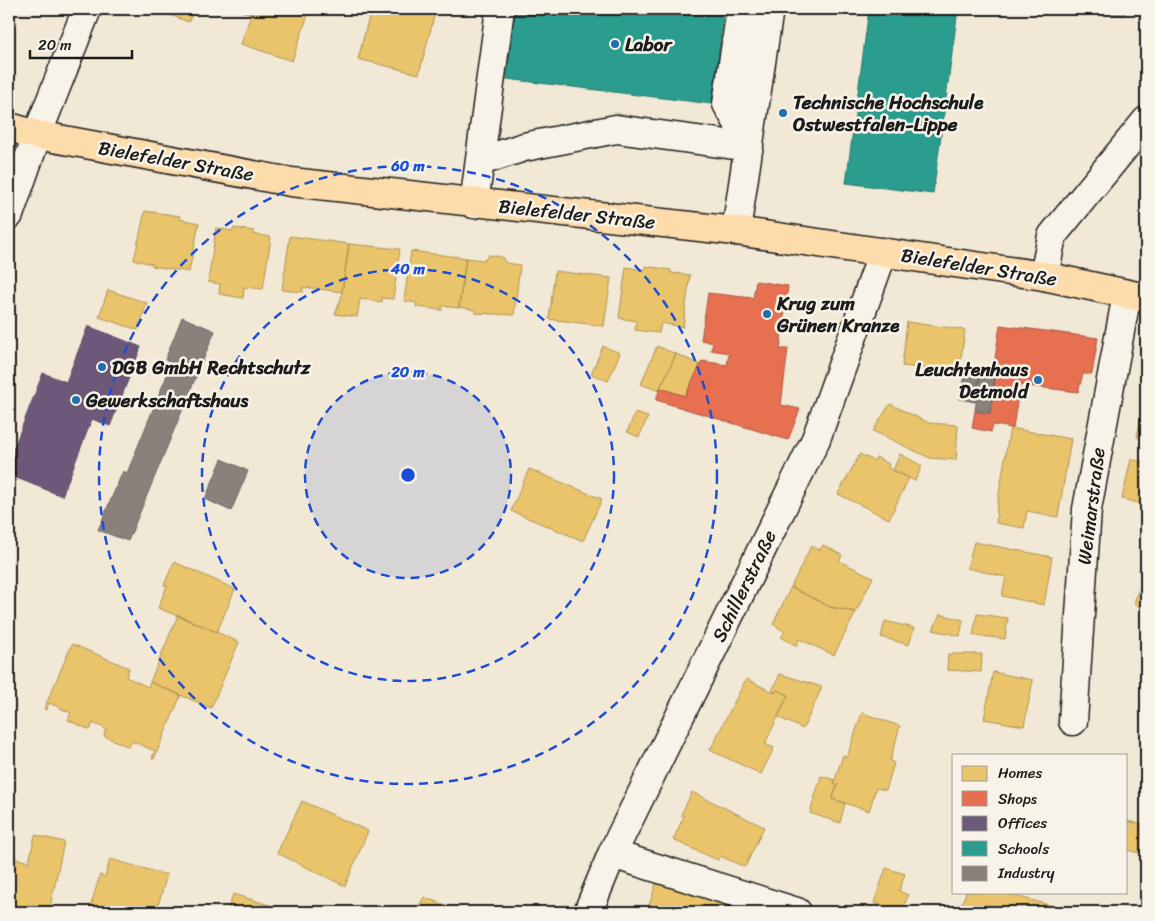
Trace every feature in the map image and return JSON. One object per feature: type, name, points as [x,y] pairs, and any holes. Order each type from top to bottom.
[{"type":"main road","name":"Bielefelder Straße","points":[[9,127],[37,135],[291,182],[474,204],[736,230],[1044,276],[1136,296]]},
{"type":"street","points":[[9,215],[37,135],[87,9]]},
{"type":"street","points":[[474,204],[500,9]]},
{"type":"street","points":[[741,9],[728,104],[749,145]]},
{"type":"street","points":[[736,230],[769,9]]},
{"type":"street","points":[[1044,276],[1052,236],[1146,121]]},
{"type":"street","points":[[480,161],[524,147],[616,128],[749,145]]},
{"type":"street","name":"Schillerstraße","points":[[588,912],[612,854],[816,439],[883,252]]},
{"type":"street","name":"Weimarstraße","points":[[1073,721],[1087,508],[1136,296]]},
{"type":"street","points":[[612,854],[797,912]]},
{"type":"green space","points":[[1067,9],[1125,9],[1124,15]]},
{"type":"building: Homes","points":[[169,9],[193,9],[189,22],[167,14]]},
{"type":"building: Homes","points":[[235,9],[253,9],[251,14]]},
{"type":"building: Homes","points":[[253,9],[310,9],[292,61],[241,44]]},
{"type":"building: Homes","points":[[371,9],[436,9],[419,74],[358,59]]},
{"type":"building: Homes","points":[[145,211],[180,216],[179,219],[199,223],[189,272],[152,266],[153,264],[134,260]]},
{"type":"building: Homes","points":[[216,228],[233,231],[234,228],[254,231],[253,234],[271,237],[263,289],[244,287],[243,298],[219,294],[220,284],[208,282]]},
{"type":"building: Homes","points":[[290,236],[349,244],[342,292],[303,287],[303,292],[282,290]]},
{"type":"building: Homes","points":[[349,244],[400,249],[393,299],[382,298],[382,302],[360,299],[357,317],[335,314],[341,299]]},
{"type":"building: Homes","points":[[411,251],[466,258],[459,308],[442,306],[442,310],[416,307],[417,303],[404,301]]},
{"type":"building: Homes","points":[[489,255],[502,257],[506,263],[520,265],[514,315],[475,313],[475,310],[459,307],[466,258],[484,260]]},
{"type":"building: Homes","points":[[645,266],[671,270],[671,273],[690,275],[683,327],[661,323],[659,333],[635,330],[636,321],[619,318],[626,267],[644,270]]},
{"type":"building: Homes","points":[[555,271],[611,278],[604,326],[549,319]]},
{"type":"building: Homes","points":[[108,290],[147,303],[138,330],[99,317]]},
{"type":"building: Homes","points":[[907,322],[965,330],[959,372],[902,366]]},
{"type":"building: Homes","points":[[603,346],[620,353],[608,381],[591,374]]},
{"type":"building: Homes","points":[[657,346],[676,354],[659,391],[641,384]]},
{"type":"building: Homes","points":[[676,354],[701,365],[685,396],[660,388]]},
{"type":"building: Homes","points":[[1146,393],[1146,439],[1137,437]]},
{"type":"building: Homes","points":[[890,404],[929,423],[958,425],[956,460],[930,458],[873,431]]},
{"type":"building: Homes","points":[[635,413],[648,417],[639,437],[627,432]]},
{"type":"building: Homes","points":[[1010,428],[1071,439],[1058,517],[1027,511],[1024,528],[996,523]]},
{"type":"building: Homes","points":[[860,454],[874,461],[876,457],[889,464],[888,468],[909,478],[889,519],[838,494]]},
{"type":"building: Homes","points":[[900,454],[922,466],[915,481],[893,470]]},
{"type":"building: Homes","points":[[1131,459],[1146,463],[1146,505],[1122,499]]},
{"type":"building: Homes","points":[[529,469],[602,499],[583,541],[511,511]]},
{"type":"building: Homes","points":[[974,542],[1052,557],[1044,605],[1002,596],[1006,577],[967,568]]},
{"type":"building: Homes","points":[[823,545],[842,555],[839,561],[873,577],[856,612],[830,607],[791,587],[811,546],[820,550]]},
{"type":"building: Homes","points":[[174,562],[235,589],[217,632],[158,608],[167,586],[164,585]]},
{"type":"building: Homes","points":[[1146,564],[1146,608],[1134,604]]},
{"type":"building: Homes","points":[[791,587],[830,607],[856,612],[834,655],[799,639],[797,646],[781,637],[785,632],[773,624]]},
{"type":"building: Homes","points":[[940,614],[963,620],[960,636],[933,630]]},
{"type":"building: Homes","points":[[977,614],[1008,618],[1005,639],[973,635]]},
{"type":"building: Homes","points":[[178,615],[239,642],[211,708],[150,682]]},
{"type":"building: Homes","points":[[885,621],[914,628],[909,645],[881,637]]},
{"type":"building: Homes","points":[[72,644],[129,668],[126,677],[148,687],[150,682],[181,695],[154,759],[152,758],[155,751],[132,741],[129,747],[104,736],[106,729],[93,723],[90,730],[68,720],[71,713],[49,703],[46,710],[44,709]]},
{"type":"building: Homes","points":[[948,654],[982,654],[981,672],[947,670]]},
{"type":"building: Homes","points":[[993,672],[1033,680],[1024,726],[984,719]]},
{"type":"building: Homes","points":[[780,674],[822,687],[803,729],[778,717],[788,695],[777,690],[775,693],[772,691]]},
{"type":"building: Homes","points":[[746,679],[775,693],[777,690],[788,695],[765,744],[774,748],[761,774],[710,750]]},
{"type":"building: Homes","points":[[862,713],[900,726],[890,761],[894,763],[886,790],[876,788],[869,811],[832,799],[838,784],[834,783],[843,755],[847,757]]},
{"type":"building: Homes","points":[[821,776],[835,780],[834,783],[838,784],[832,799],[845,803],[840,823],[810,813]]},
{"type":"building: Homes","points":[[692,792],[764,827],[745,867],[720,856],[718,860],[673,840],[684,816],[681,815]]},
{"type":"building: Homes","points":[[302,801],[368,831],[345,886],[277,853]]},
{"type":"building: Homes","points":[[1128,821],[1142,824],[1144,854],[1128,850]]},
{"type":"building: Homes","points":[[35,835],[64,842],[49,912],[9,911],[9,869],[11,857],[29,862]]},
{"type":"building: Homes","points":[[110,859],[167,875],[156,912],[95,912],[96,910],[90,908],[100,875],[105,877]]},
{"type":"building: Homes","points":[[886,868],[905,874],[899,891],[908,895],[902,912],[874,903]]},
{"type":"building: Homes","points":[[659,875],[720,895],[719,902],[732,907],[731,912],[647,912]]},
{"type":"building: Homes","points":[[233,894],[289,911],[227,912]]},
{"type":"building: Homes","points":[[965,894],[1008,894],[1053,906],[1050,912],[959,912]]},
{"type":"building: Homes","points":[[424,897],[457,910],[456,912],[416,912]]},
{"type":"building: Homes","points":[[494,908],[503,912],[492,912]]},
{"type":"building: Shops","points":[[756,281],[788,286],[780,349],[788,349],[781,405],[800,409],[788,440],[656,400],[660,388],[685,396],[702,361],[727,365],[729,353],[711,350],[713,343],[701,340],[708,293],[753,298]]},
{"type":"building: Shops","name":"Leuchtenhaus Detmold","points":[[1000,325],[1098,338],[1092,374],[1083,374],[1078,392],[1020,385],[1013,428],[993,425],[991,432],[972,428],[975,411],[990,413],[998,359],[995,358]]},
{"type":"building: Offices","name":"Gewerkschaftshaus","points":[[88,326],[141,347],[110,426],[92,419],[62,496],[9,475],[9,460],[43,373],[66,382]]},
{"type":"building: Schools","name":"Labor","points":[[515,9],[724,9],[712,104],[507,79]]},
{"type":"building: Schools","points":[[869,9],[958,9],[933,194],[846,183]]},
{"type":"building: Industry","points":[[182,317],[215,331],[128,541],[98,530],[123,471],[127,473],[172,363],[165,360]]},
{"type":"building: Industry","points":[[964,373],[980,374],[975,402],[960,399]]},
{"type":"building: Industry","points":[[980,374],[995,376],[990,413],[975,411]]},
{"type":"building: Industry","points":[[222,459],[248,471],[231,511],[205,499]]},
{"type":"place","name":"Labor","points":[[615,44]]},
{"type":"place","name":"Technische Hochschule Ostwestfalen-Lippe","points":[[783,113]]},
{"type":"place","name":"Krug zum Grünen Kranze","points":[[767,314]]},
{"type":"place","name":"DGB GmbH Rechtschutz","points":[[102,367]]},
{"type":"place","name":"Leuchtenhaus Detmold","points":[[1038,380]]},
{"type":"place","name":"Gewerkschaftshaus","points":[[76,400]]}]
